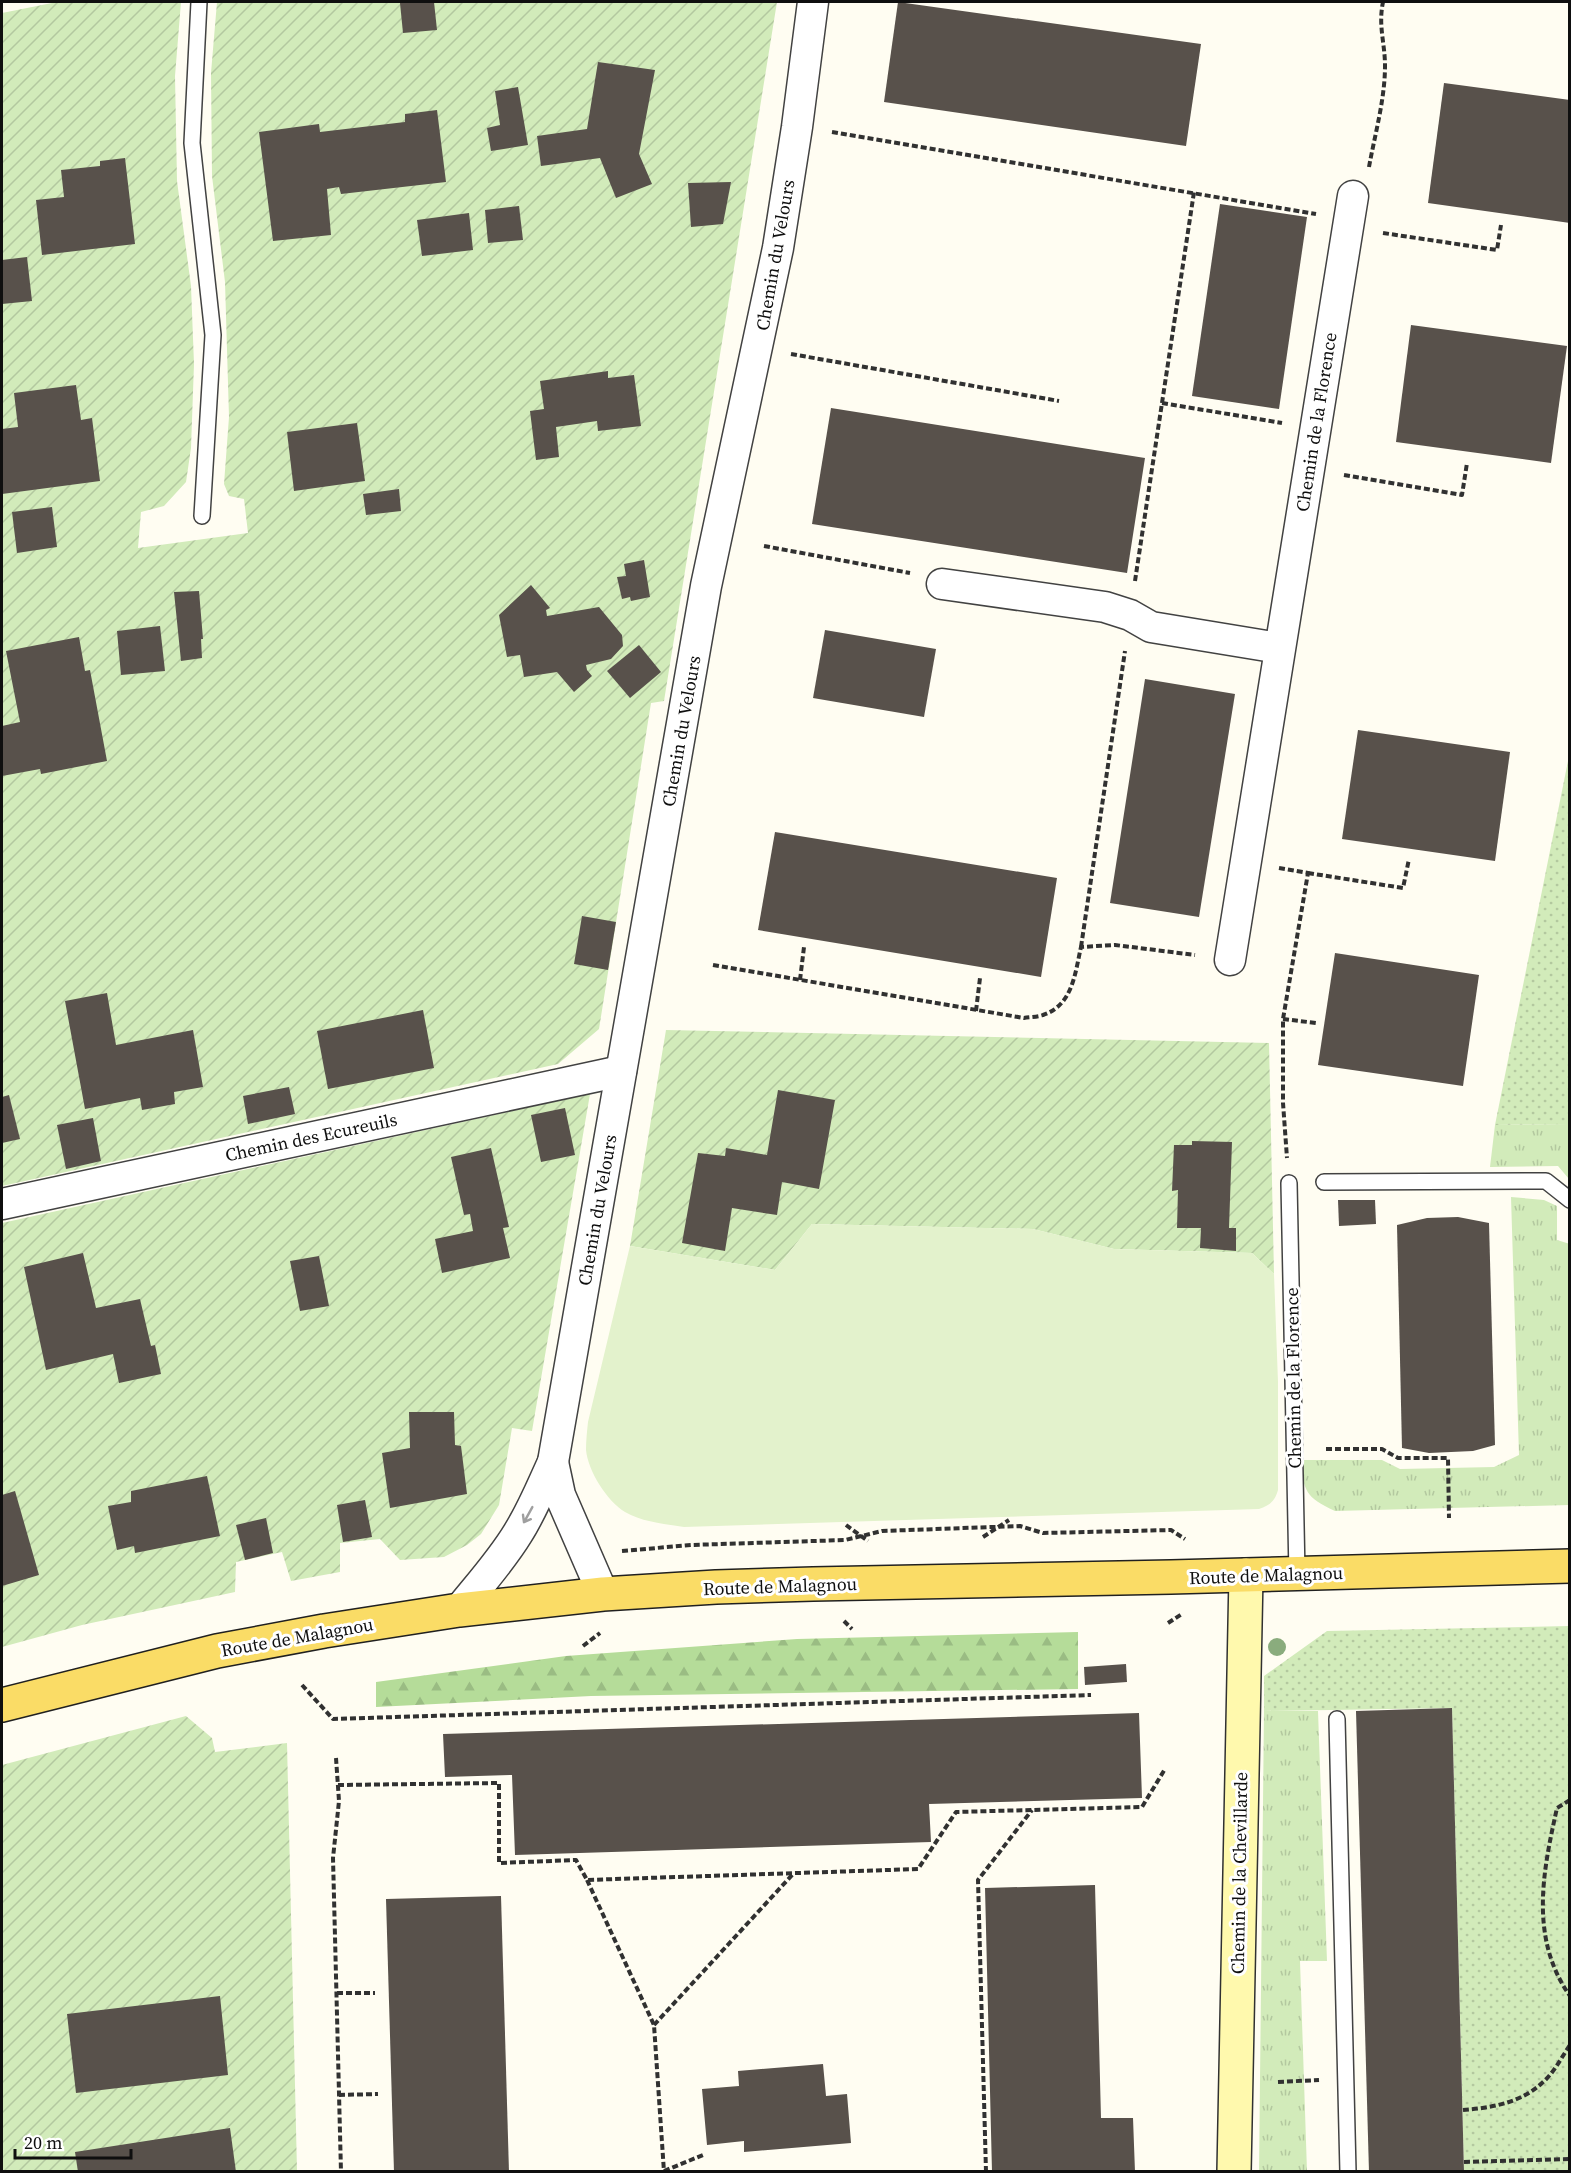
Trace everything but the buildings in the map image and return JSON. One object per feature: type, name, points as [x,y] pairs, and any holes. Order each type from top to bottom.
[{"type":"main road","name":"Route de Malagnou","points":[[2,1705],[218,1652],[324,1631],[459,1610],[603,1594],[716,1587],[1569,1566]]},
{"type":"street","name":"Chemin du Velours","points":[[459,1610],[501,1560],[519,1532],[553,1462],[706,586],[780,237],[813,2]]},
{"type":"street","name":"Chemin de la Florence","points":[[1230,960],[1350,215]]},
{"type":"street","points":[[942,584],[1105,607],[1130,615],[1151,627],[1279,648]]},
{"type":"street","name":"Chemin des Ecureuils","points":[[2,1204],[621,1071]]},
{"type":"street","name":"Chemin du Velours","points":[[553,1462],[560,1495],[603,1594]]},
{"type":"street","name":"Chemin de la Chevillarde","points":[[1234,2172],[1246,1575]]},
{"type":"lane","points":[[199,2],[192,143],[213,335],[202,516]]},
{"type":"lane","points":[[1324,1182],[1546,1181],[1569,1200]]},
{"type":"lane","name":"Chemin de la Florence","points":[[1289,1183],[1297,1574]]},
{"type":"lane","points":[[1337,1719],[1348,2172]]},
{"type":"path","points":[[1350,215],[1366,184],[1384,85],[1385,64],[1380,33],[1383,2]]},
{"type":"path","points":[[847,135],[1350,215],[1497,250],[1501,225]]},
{"type":"path","points":[[713,964],[1024,1018],[1044,1015],[1060,1004],[1072,989],[1081,946],[1194,192]]},
{"type":"path","points":[[758,348],[1059,401]]},
{"type":"path","points":[[1162,403],[1315,429]]},
{"type":"path","points":[[1308,469],[1462,495],[1467,463]]},
{"type":"path","points":[[764,546],[913,573],[942,584]]},
{"type":"path","points":[[1246,862],[1403,888],[1409,859]]},
{"type":"path","points":[[1289,1183],[1283,1103],[1283,1019],[1308,873]]},
{"type":"path","points":[[1081,946],[1115,945],[1230,960]]},
{"type":"path","points":[[800,980],[804,947]]},
{"type":"path","points":[[976,1011],[980,978]]},
{"type":"path","points":[[1283,1019],[1316,1023]]},
{"type":"path","points":[[1326,1449],[1382,1449],[1398,1458],[1448,1458],[1449,1518]]},
{"type":"path","points":[[983,1538],[1009,1520]]},
{"type":"path","points":[[846,1525],[868,1541]]},
{"type":"path","points":[[585,1555],[691,1545],[845,1540],[882,1531],[1020,1526],[1043,1533],[1171,1530],[1190,1541]]},
{"type":"path","points":[[842,1619],[852,1629]]},
{"type":"path","points":[[583,1646],[600,1633]]},
{"type":"path","points":[[302,1685],[333,1719],[1091,1695]]},
{"type":"path","points":[[336,1758],[339,1801],[333,1858],[340,2172]]},
{"type":"path","points":[[587,1880],[918,1869],[956,1812],[1142,1807],[1165,1769]]},
{"type":"path","points":[[338,1785],[499,1783],[499,1863],[576,1860],[654,2025],[664,2171],[703,2155]]},
{"type":"path","points":[[1569,1800],[1557,1808],[1545,1862],[1541,1895],[1549,1951],[1569,1996]]},
{"type":"path","points":[[986,2172],[978,1880],[1032,1810]]},
{"type":"path","points":[[654,2025],[794,1873]]},
{"type":"path","points":[[337,1993],[375,1993]]},
{"type":"path","points":[[1463,2110],[1502,2104],[1535,2089],[1553,2072],[1569,2044]]},
{"type":"path","points":[[1278,2082],[1345,2078]]},
{"type":"path","points":[[339,2095],[378,2094]]},
{"type":"path","points":[[1464,2162],[1569,2159]]},
{"type":"green space","points":[[57,2],[181,2],[175,76],[177,181],[191,286],[194,364],[191,448],[186,482],[164,506],[141,512],[138,548],[248,533],[244,499],[229,496],[224,484],[229,417],[225,282],[212,176],[211,73],[217,2],[777,2],[664,701],[651,703],[599,1029],[558,1064],[2,1186],[2,13]]},
{"type":"green space","points":[[1569,756],[1569,1124],[1495,1125]]},
{"type":"green space","points":[[666,1030],[1269,1043],[1274,1274],[1252,1253],[1114,1249],[1033,1229],[812,1224],[775,1270],[630,1246]]},
{"type":"green space","points":[[590,1094],[532,1431],[512,1428],[499,1505],[481,1534],[467,1545],[444,1557],[400,1560],[380,1539],[340,1543],[340,1572],[291,1581],[282,1552],[236,1562],[235,1592],[82,1625],[2,1647],[2,1223]]},
{"type":"green space","points":[[1569,1124],[1569,1179],[1558,1166],[1490,1167],[1495,1125]]},
{"type":"green space","points":[[1511,1197],[1544,1200],[1557,1206],[1557,1240],[1570,1244],[1569,1505],[1335,1511],[1317,1501],[1305,1486],[1300,1460],[1382,1460],[1400,1469],[1494,1467],[1519,1455]]},
{"type":"green space","points":[[812,1224],[1033,1229],[1114,1249],[1252,1253],[1274,1274],[1278,1382],[1278,1490],[1274,1500],[1259,1509],[684,1527],[661,1524],[625,1512],[605,1493],[594,1476],[586,1447],[588,1422],[630,1246],[775,1270]]},
{"type":"green space","points":[[1569,1626],[1569,2171],[1464,2171],[1452,1708],[1264,1711],[1264,1676],[1327,1631]]},
{"type":"green space","points":[[1078,1632],[1078,1689],[591,1696],[376,1707],[376,1682],[566,1656],[797,1639]]},
{"type":"green space","points":[[1264,1711],[1318,1711],[1327,1961],[1300,1961],[1307,2171],[1259,2172]]},
{"type":"green space","points":[[186,1716],[212,1738],[215,1752],[287,1743],[297,2171],[2,2172],[2,1765]]}]
